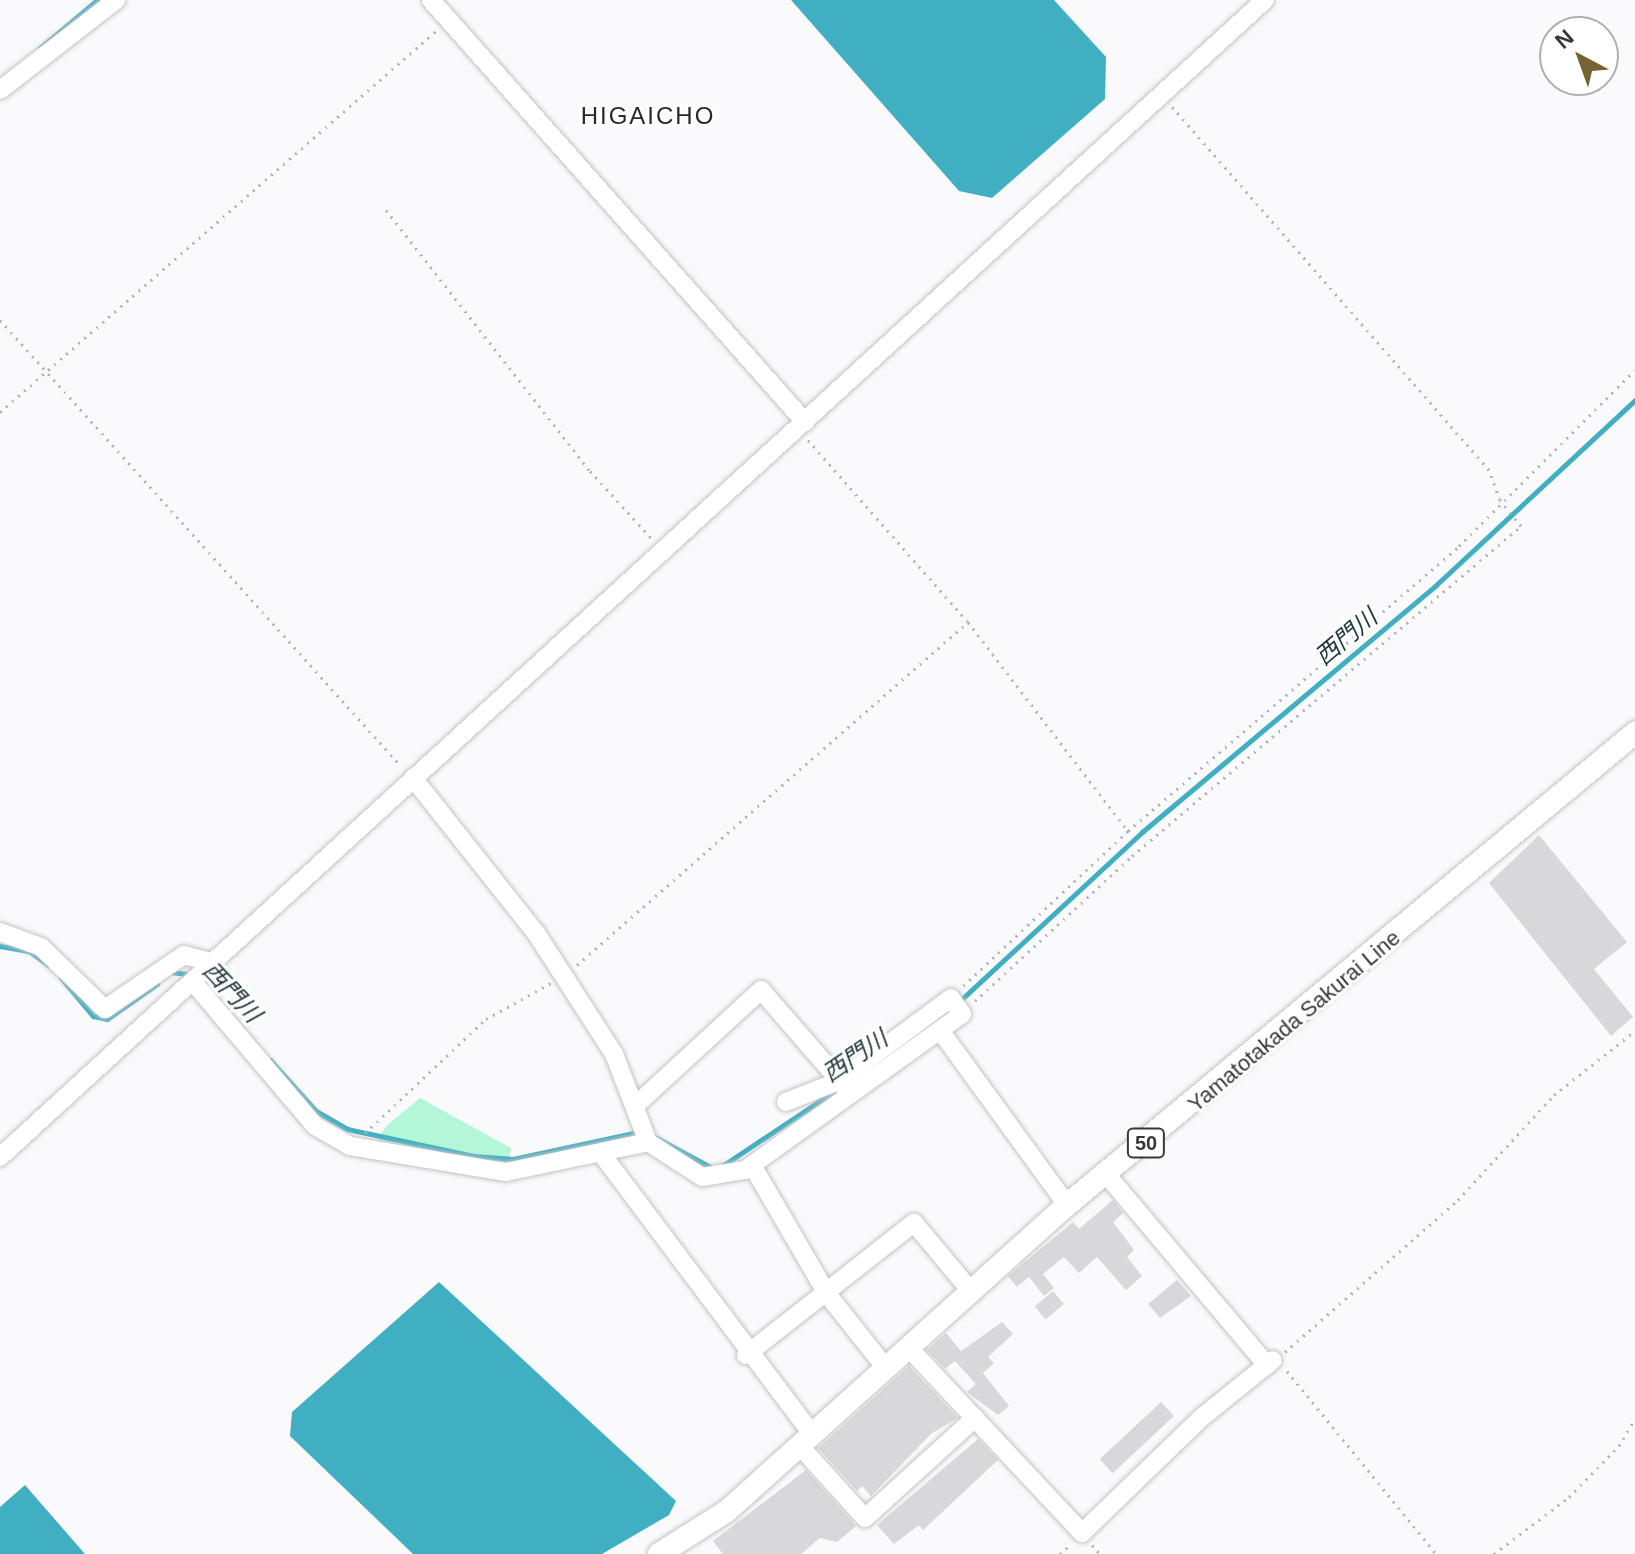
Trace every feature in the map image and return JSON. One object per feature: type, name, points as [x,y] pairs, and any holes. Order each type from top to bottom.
[{"type":"main road","name":"Yamatotakada Sakurai Line","points":[[659,1554],[727,1511],[1067,1205],[1635,733]]},
{"type":"street","points":[[0,90],[116,0]]},
{"type":"street","points":[[431,0],[801,426]]},
{"type":"street","points":[[3,1148],[193,982],[660,548],[801,426],[1265,0]]},
{"type":"street","points":[[415,776],[563,976],[614,1054],[648,1142],[702,1177],[752,1165],[845,1088],[956,1006]]},
{"type":"street","points":[[0,932],[41,947],[105,1009],[184,955],[213,963]]},
{"type":"street","points":[[193,982],[315,1126],[354,1147],[506,1172],[648,1142]]},
{"type":"street","points":[[636,1105],[761,990],[845,1088]]},
{"type":"street","points":[[786,1102],[845,1088],[942,1033],[956,1006]]},
{"type":"street","points":[[942,1033],[1067,1205]]},
{"type":"street","points":[[601,1153],[733,1321],[746,1355],[865,1518],[975,1418]]},
{"type":"street","points":[[752,1165],[827,1294],[885,1367]]},
{"type":"street","points":[[908,1347],[1082,1533],[1270,1363],[1106,1174]]},
{"type":"street","points":[[746,1355],[914,1223],[971,1291]]},
{"type":"path","points":[[0,412],[449,20]]},
{"type":"path","points":[[956,1006],[1521,526],[1500,500],[1489,470],[1162,94]]},
{"type":"path","points":[[386,210],[590,471],[660,548]]},
{"type":"path","points":[[0,320],[44,374],[391,760],[415,776]]},
{"type":"path","points":[[956,1006],[1128,831],[1437,566],[1500,500],[1635,370]]},
{"type":"path","points":[[801,426],[968,622],[1128,831]]},
{"type":"path","points":[[354,1147],[486,1019],[563,976],[968,622]]},
{"type":"path","points":[[1436,1554],[1270,1363],[1446,1210],[1554,1095],[1635,1031]]},
{"type":"path","points":[[1494,1554],[1569,1497],[1619,1446],[1635,1418]]},
{"type":"green space","points":[[420,1098],[511,1148],[506,1179],[369,1155],[386,1126]]},
{"type":"water","points":[[791,0],[1054,0],[1106,57],[1105,99],[992,198],[959,191]]},
{"type":"water","points":[[439,1282],[676,1501],[669,1515],[602,1554],[413,1554],[290,1436],[292,1412]]},
{"type":"water","points":[[25,1485],[85,1554],[0,1554],[0,1507]]},
{"type":"building","points":[[1539,835],[1627,942],[1594,969],[1633,1017],[1611,1036],[1489,883]]},
{"type":"building","points":[[1113,1200],[1123,1213],[1113,1222],[1134,1250],[1127,1257],[1142,1276],[1126,1290],[1097,1257],[1079,1273],[1064,1257],[1043,1274],[1054,1288],[1044,1296],[1029,1277],[1017,1287],[1008,1276],[1073,1222],[1079,1229]]},
{"type":"building","points":[[1177,1280],[1191,1296],[1160,1318],[1148,1304]]},
{"type":"building","points":[[1053,1291],[1064,1304],[1046,1319],[1035,1306]]},
{"type":"building","points":[[1002,1322],[1013,1334],[988,1357],[994,1363],[983,1373],[1009,1406],[998,1415],[967,1392],[976,1384],[955,1361],[945,1369],[927,1350],[946,1333],[961,1351]]},
{"type":"building","points":[[909,1366],[958,1418],[932,1433],[871,1496],[862,1486],[857,1491],[818,1448]]},
{"type":"building","points":[[1161,1402],[1174,1416],[1113,1473],[1100,1459]]},
{"type":"building","points":[[978,1439],[998,1460],[923,1530],[919,1525],[894,1544],[877,1525]]},
{"type":"building","points":[[806,1470],[856,1526],[837,1542],[820,1538],[801,1554],[723,1554],[713,1541]]},
{"type":"waterway","points":[[40,48],[97,0]]},
{"type":"waterway","name":"西門川","points":[[937,1022],[1142,832],[1436,585],[1635,400]]},
{"type":"waterway","name":"西門川","points":[[0,946],[29,951],[48,965]]},
{"type":"waterway","name":"西門川","points":[[171,972],[195,975]]},
{"type":"waterway","name":"西門川","points":[[61,978],[93,1016],[107,1019],[157,984]]},
{"type":"waterway","name":"西門川","points":[[270,1060],[316,1111],[347,1129],[473,1156],[513,1159],[638,1132]]},
{"type":"waterway","name":"西門川","points":[[722,1166],[833,1092]]},
{"type":"waterway","name":"西門川","points":[[651,1135],[712,1168]]},
{"type":"district","name":"HIGAICHO","points":[[648,116]]}]
